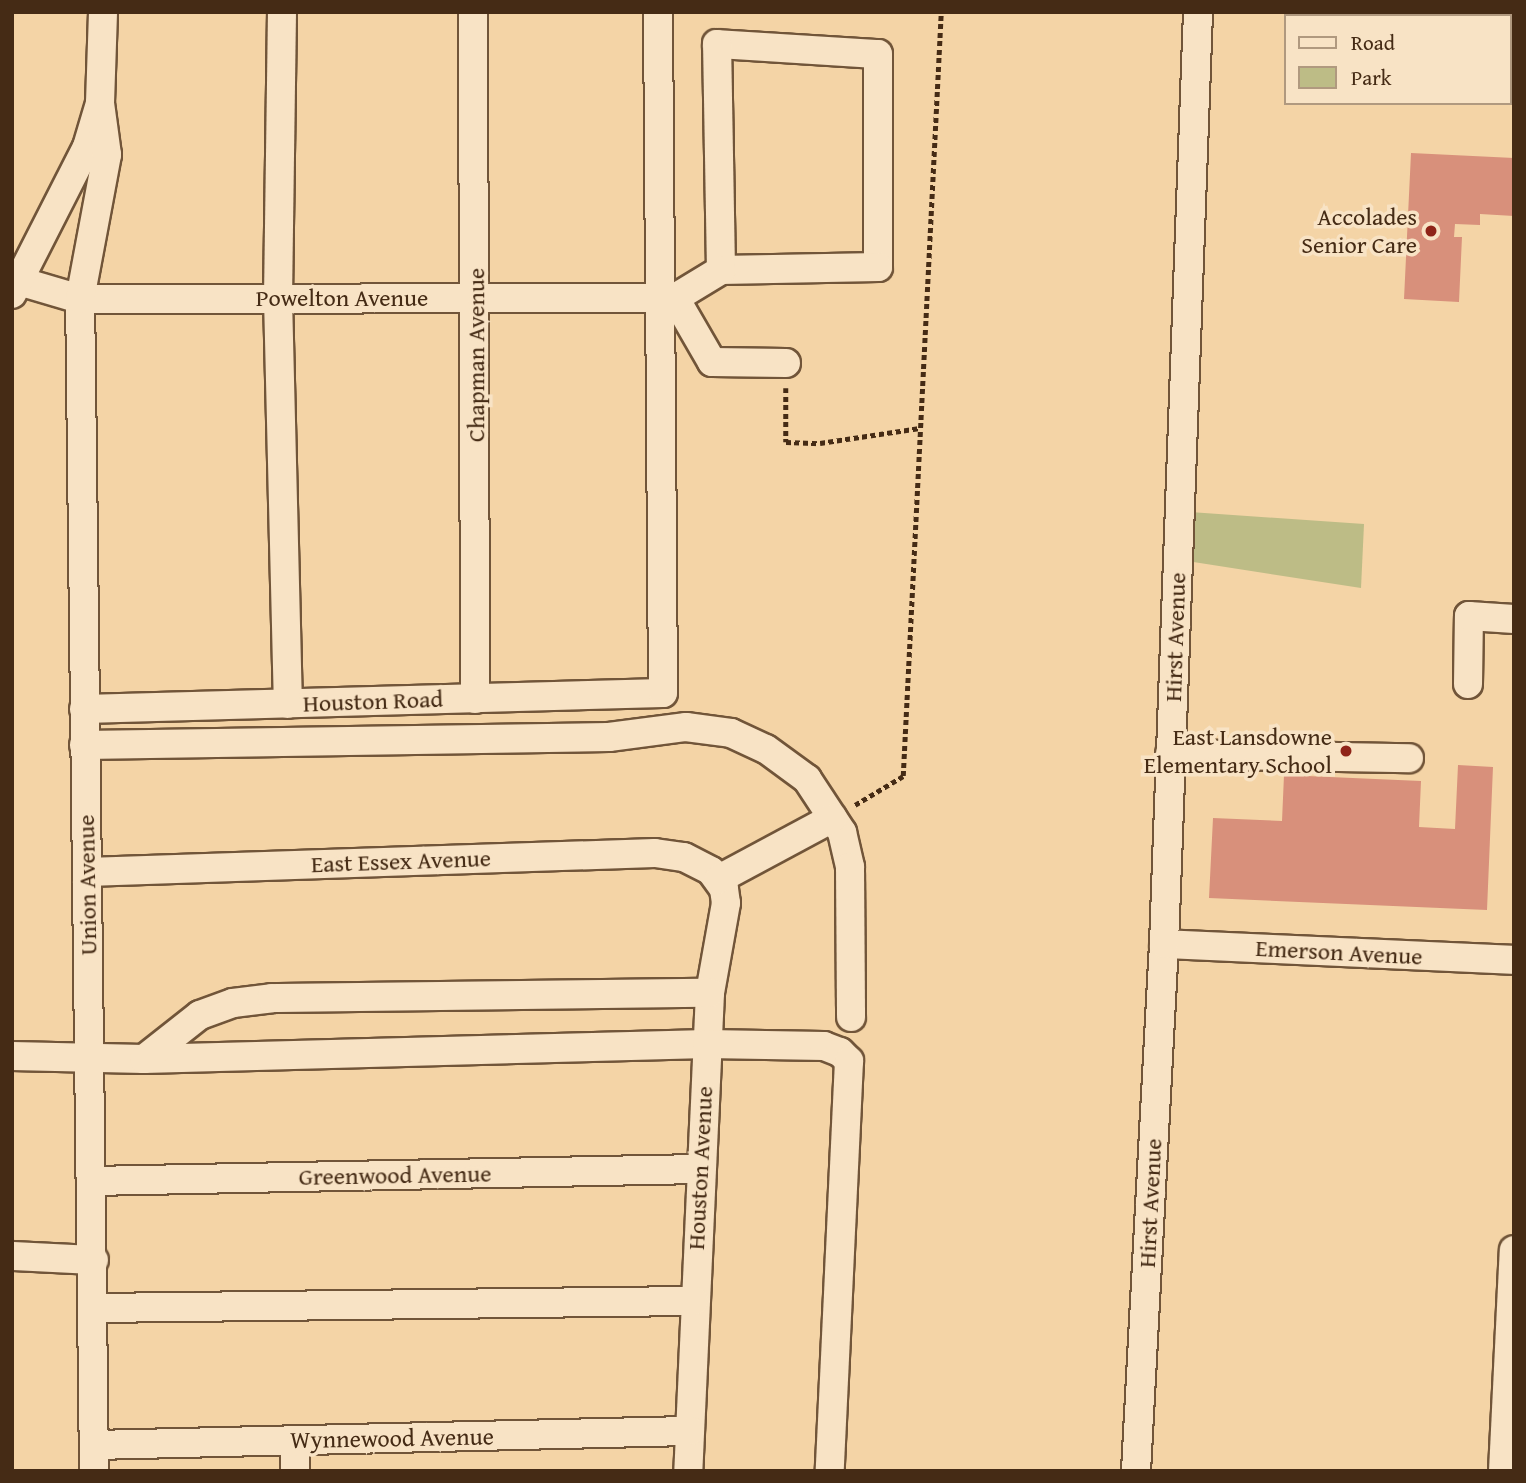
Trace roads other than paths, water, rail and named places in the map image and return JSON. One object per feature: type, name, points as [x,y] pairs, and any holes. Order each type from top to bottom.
[{"type":"street","points":[[15,284],[76,175],[100,103],[103,12]]},
{"type":"street","points":[[282,12],[278,298],[288,704]]},
{"type":"street","name":"Chapman Avenue","points":[[473,12],[477,299],[475,699]]},
{"type":"street","points":[[658,12],[667,298],[712,362],[786,363]]},
{"type":"street","name":"Hirst Avenue","points":[[1136,1471],[1164,944],[1198,12]]},
{"type":"street","points":[[667,298],[720,270],[878,267],[878,54],[718,44],[720,270]]},
{"type":"street","name":"Union Avenue","points":[[94,1458],[94,1260],[83,709],[80,299],[107,155],[100,103]]},
{"type":"street","name":"Powelton Avenue","points":[[15,284],[80,299],[667,298]]},
{"type":"street","name":"Houston Road","points":[[83,709],[663,693],[667,298]]},
{"type":"street","points":[[1468,684],[1469,616],[1514,619]]},
{"type":"street","points":[[84,745],[609,737],[686,727],[731,733],[766,749],[807,779],[833,818],[850,867],[851,1017]]},
{"type":"street","points":[[1170,754],[1409,758]]},
{"type":"street","points":[[715,875],[833,818]]},
{"type":"street","name":"East Essex Avenue","points":[[87,872],[656,853],[684,858],[715,875]]},
{"type":"street","name":"Houston Avenue","points":[[688,1471],[699,1169],[709,993],[724,921],[724,889],[715,875]]},
{"type":"street","name":"Emerson Avenue","points":[[1164,944],[1514,960]]},
{"type":"street","points":[[144,1059],[200,1015],[233,1003],[272,998],[709,993]]},
{"type":"street","points":[[12,1056],[89,1055],[144,1059],[707,1044],[824,1046],[849,1061],[830,1471]]},
{"type":"street","name":"Greenwood Avenue","points":[[91,1181],[699,1169]]},
{"type":"street","points":[[1503,1471],[1514,1250]]},
{"type":"street","points":[[12,1256],[94,1260]]},
{"type":"street","points":[[94,1308],[694,1301]]},
{"type":"street","name":"Wynnewood Avenue","points":[[94,1458],[295,1440],[690,1431]]},
{"type":"street","points":[[295,1440],[295,1471]]},
{"type":"place","name":"Accolades Senior Care","points":[[1431,231]]},
{"type":"place","name":"East Lansdowne Elementary School","points":[[1346,751]]}]
